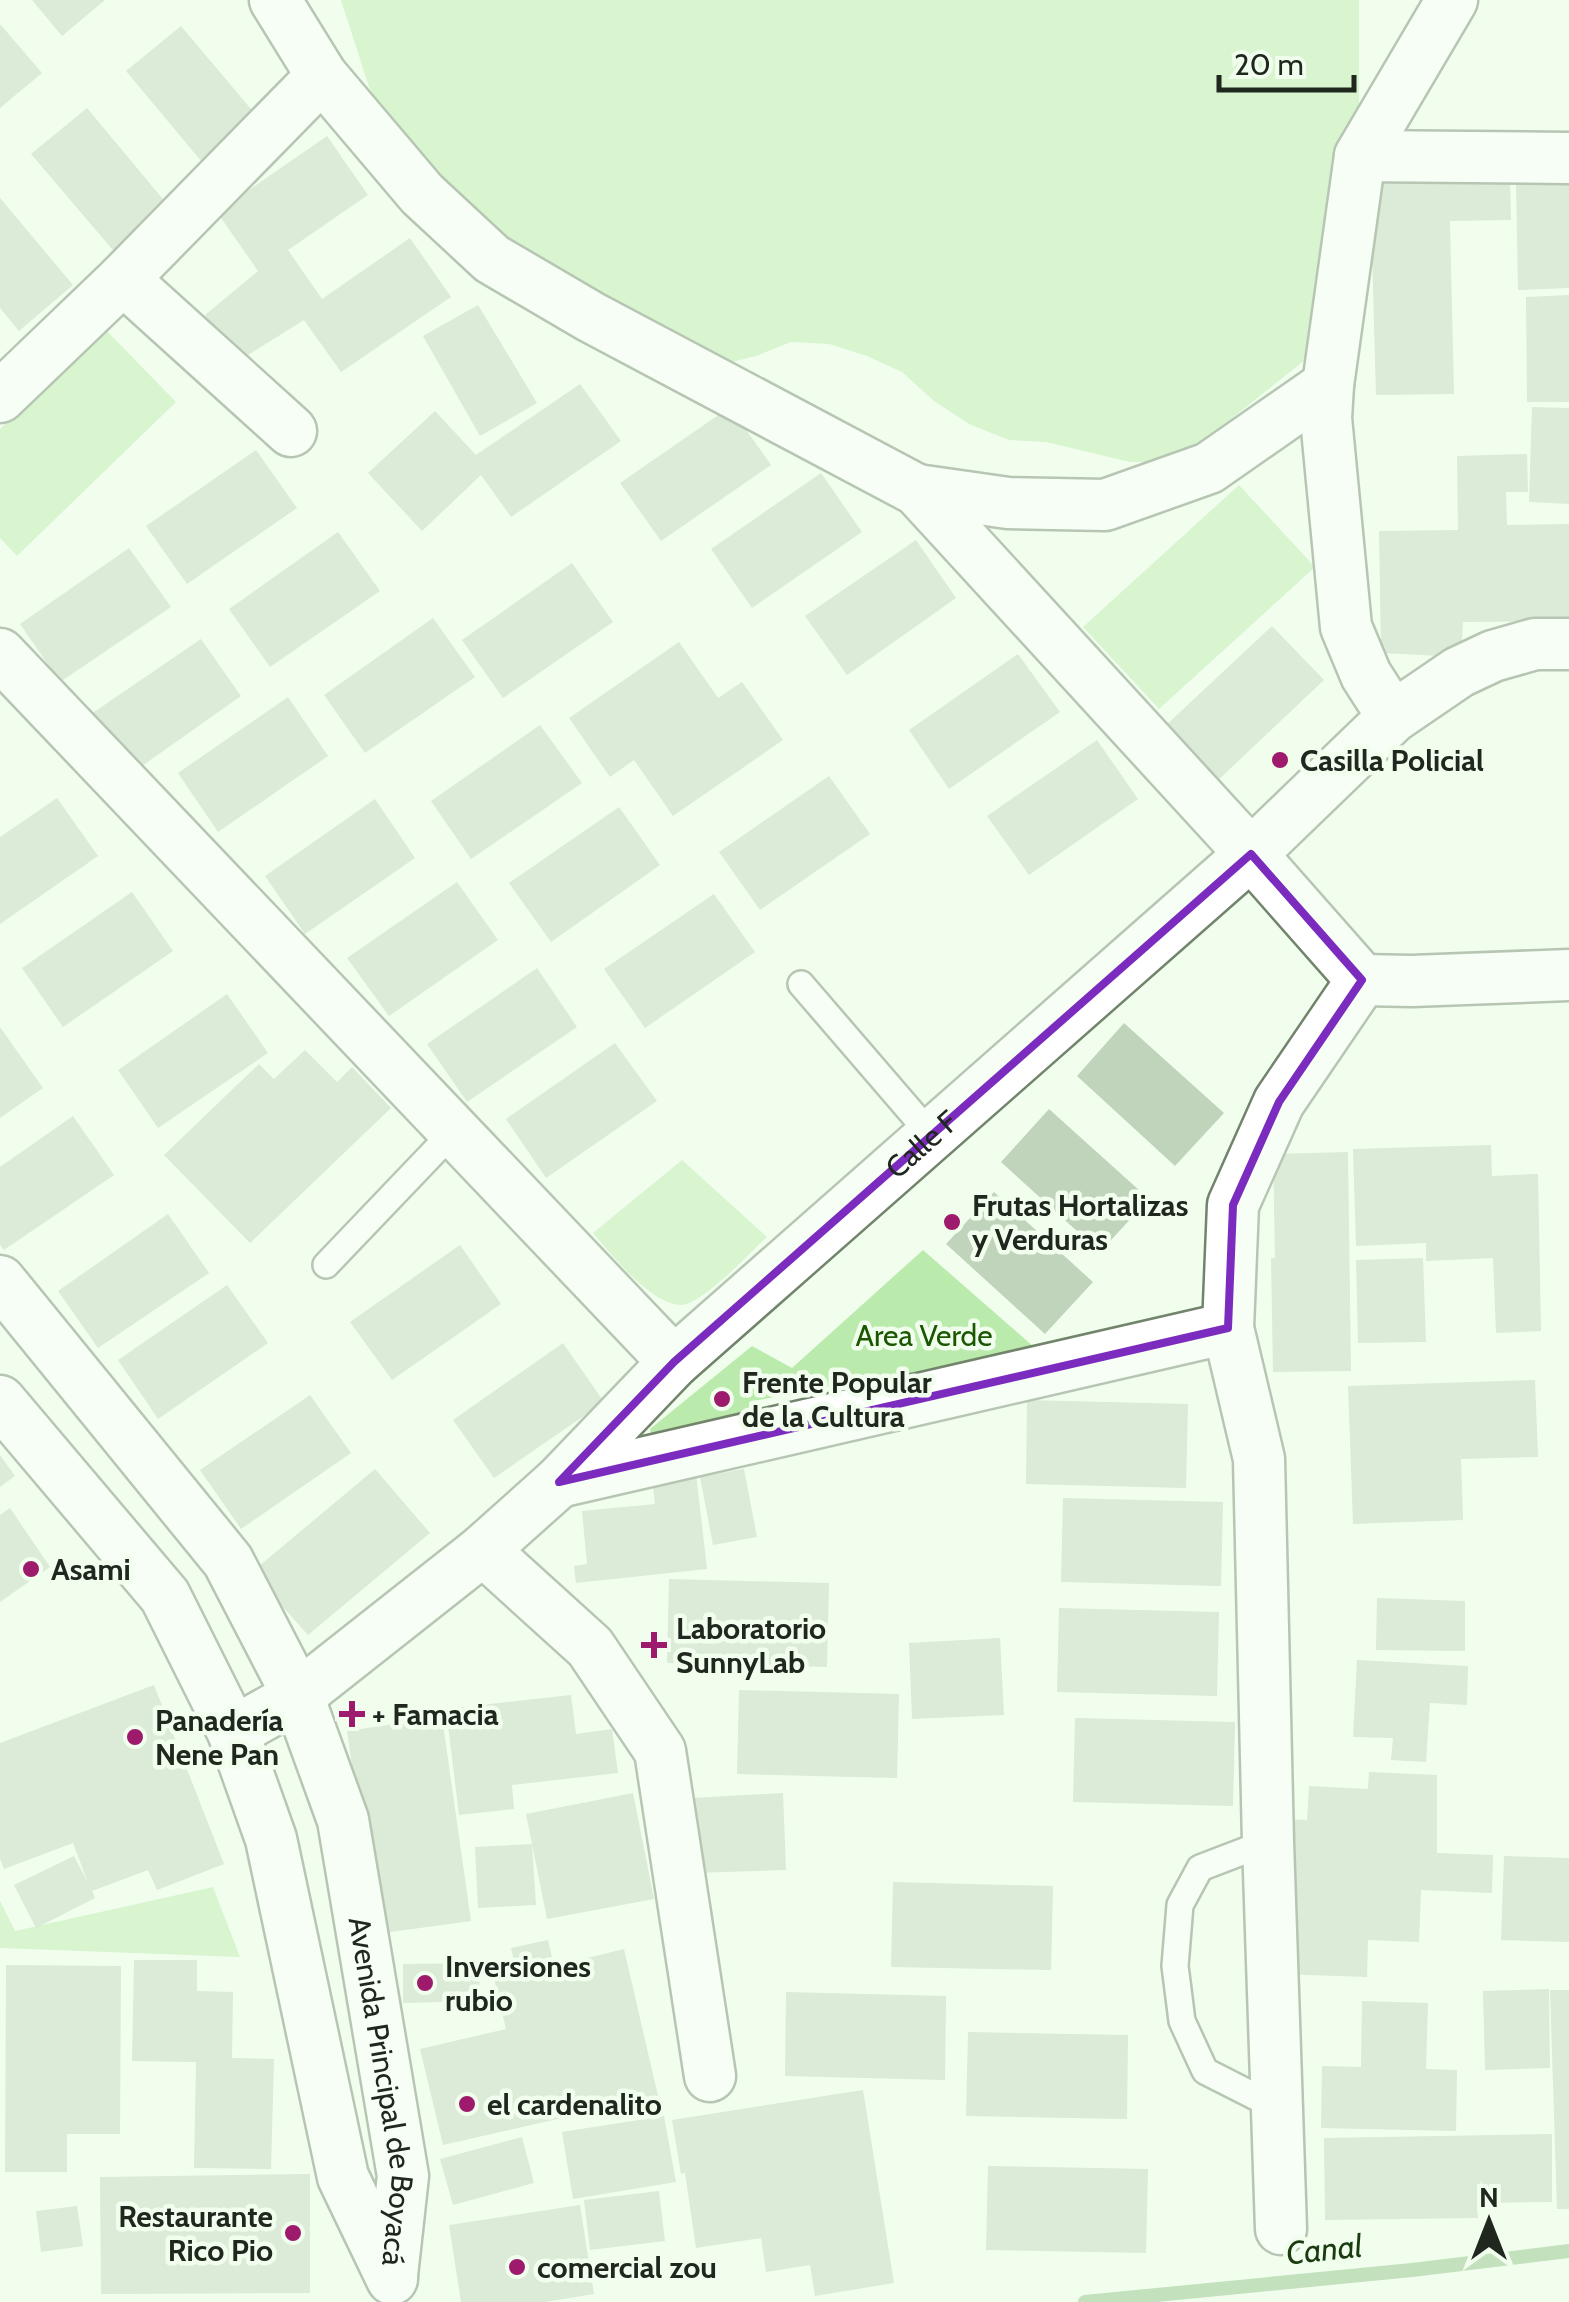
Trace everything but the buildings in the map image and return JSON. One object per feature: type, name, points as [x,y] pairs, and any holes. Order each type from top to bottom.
[{"type":"street","points":[[275,0],[322,76],[422,194],[492,259],[608,326],[917,490],[1362,980],[1569,975]]},
{"type":"street","points":[[1392,717],[1366,675],[1346,626],[1326,418],[1328,385],[1360,156],[1452,0]]},
{"type":"street","points":[[0,398],[123,280],[322,76]]},
{"type":"street","points":[[1360,156],[1569,158]]},
{"type":"street","points":[[123,280],[290,431]]},
{"type":"street","points":[[917,490],[1008,503],[1105,506],[1209,468],[1328,385]]},
{"type":"street","name":"Calle F","points":[[233,1732],[298,1696],[483,1550],[560,1482],[674,1362],[1251,854],[1392,717],[1459,672],[1494,656],[1536,644],[1569,644]]},
{"type":"street","points":[[5,669],[674,1362]]},
{"type":"street","points":[[1280,2229],[1259,1459],[1228,1328],[1233,1205],[1279,1102],[1362,980]]},
{"type":"street","name":"Avenida Principal de Boyacá","points":[[0,1281],[228,1561],[298,1696],[343,1820],[400,2157],[394,2285]]},
{"type":"street","points":[[560,1482],[1228,1328]]},
{"type":"street","name":"Avenida Principal de Boyacá","points":[[0,1402],[165,1596],[233,1732],[272,1839],[343,2178],[394,2285]]},
{"type":"street","points":[[483,1550],[590,1647],[660,1752],[710,2076]]},
{"type":"lane","points":[[801,984],[932,1135]]},
{"type":"lane","points":[[326,1265],[454,1131]]},
{"type":"lane","points":[[1268,1842],[1200,1868],[1180,1904],[1175,1966],[1182,2021],[1206,2071],[1276,2107]]},
{"type":"highlighted area","points":[[1251,854],[1362,980],[1279,1102],[1233,1205],[1228,1328],[559,1482],[674,1362]]},
{"type":"green space","points":[[341,0],[1359,0],[1359,118],[1327,279],[1305,360],[1206,439],[1169,462],[1130,462],[1046,442],[1009,440],[969,424],[934,401],[902,372],[829,344],[791,342],[716,366],[505,256],[390,124],[369,87]]},
{"type":"green space","points":[[104,328],[176,402],[17,556],[0,538],[0,429]]},
{"type":"green space","points":[[1239,485],[1315,567],[1159,709],[1083,627]]},
{"type":"green space","points":[[682,1160],[767,1237],[714,1287],[682,1305],[670,1303],[645,1288],[593,1233]]},
{"type":"green space","name":"Area Verde","points":[[923,1250],[1058,1368],[856,1416],[846,1383],[749,1402],[753,1440],[654,1450],[650,1429],[752,1346],[792,1368]]},
{"type":"green space","points":[[213,1887],[240,1957],[0,1948],[0,1901],[15,1931]]},
{"type":"waterway","name":"Canal","points":[[1085,2302],[1569,2251]]},
{"type":"place","name":"Casilla Policial","points":[[1280,760]]},
{"type":"place","name":"Frutas Hortalizas y Verduras","points":[[952,1222]]},
{"type":"place","name":"Frente Popular de la Cultura","points":[[722,1399]]},
{"type":"place","name":"Asami","points":[[31,1569]]},
{"type":"place","name":"Laboratorio SunnyLab","points":[[654,1645]]},
{"type":"place","name":"+ Famacia","points":[[352,1714]]},
{"type":"place","name":"Panadería Nene Pan","points":[[135,1737]]},
{"type":"place","name":"Inversiones rubio","points":[[425,1983]]},
{"type":"place","name":"el cardenalito","points":[[467,2104]]},
{"type":"place","name":"Restaurante Rico Pio","points":[[293,2233]]},
{"type":"place","name":"comercial zou","points":[[517,2267]]}]
